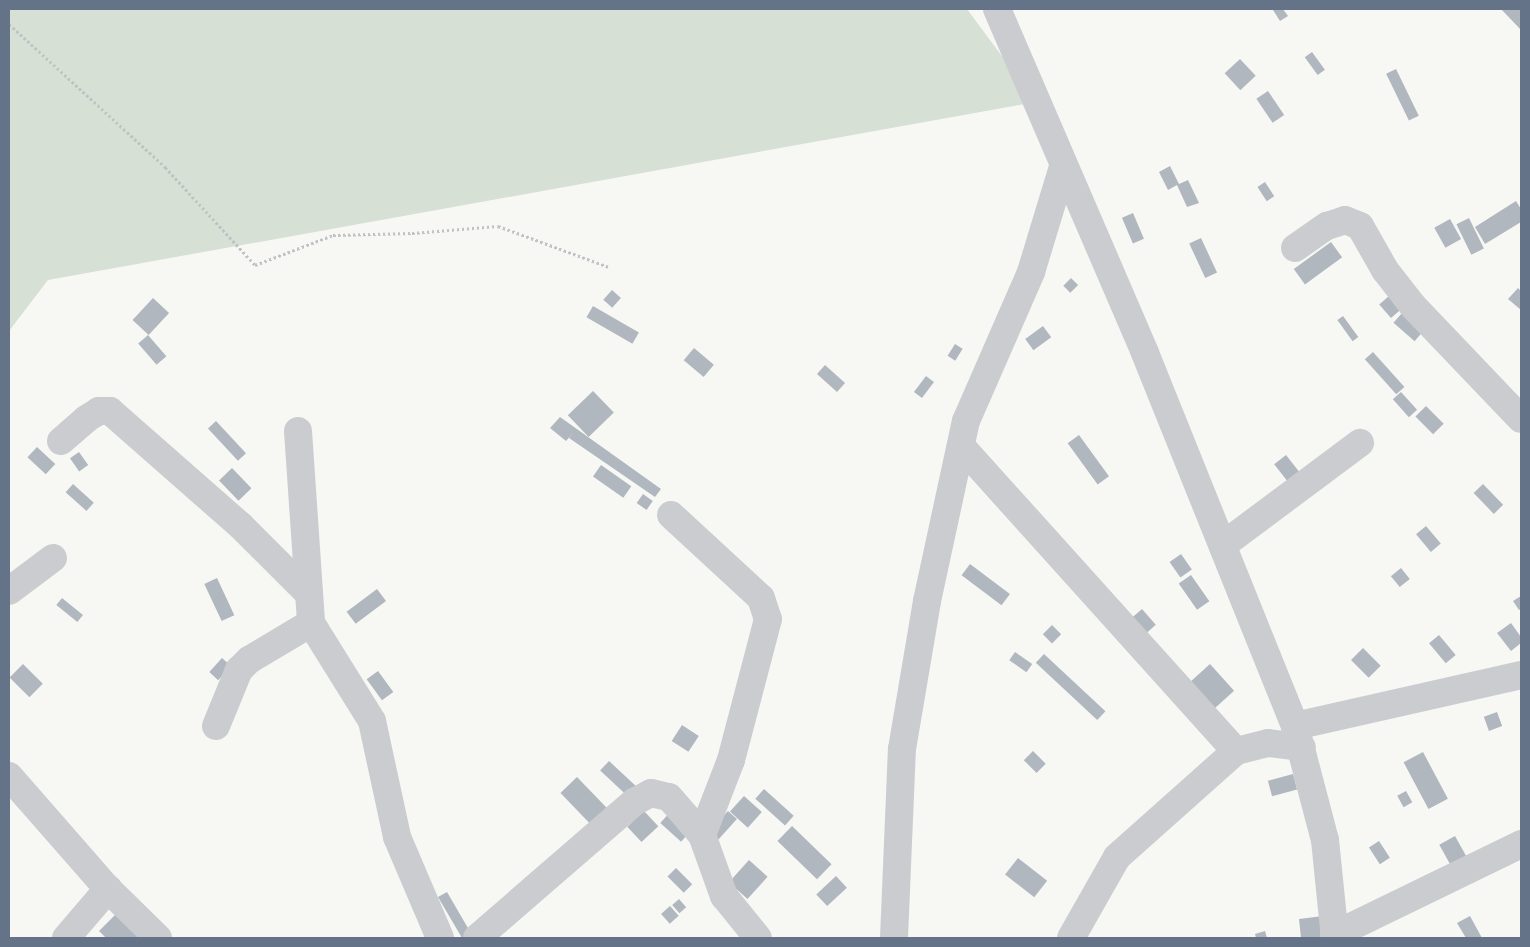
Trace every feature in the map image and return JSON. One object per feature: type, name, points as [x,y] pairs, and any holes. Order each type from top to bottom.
[{"type":"street","points":[[997,9],[1063,167],[1145,353],[1299,736],[1324,840],[1334,937],[1521,844]]},
{"type":"street","points":[[894,938],[902,749],[927,600],[966,420],[1031,272],[1063,167]]},
{"type":"street","points":[[1295,248],[1327,226],[1345,220],[1360,226],[1385,270],[1413,306],[1521,419]]},
{"type":"street","points":[[61,441],[86,419],[99,411],[110,411],[242,526],[309,594]]},
{"type":"street","points":[[298,431],[311,623],[372,721],[397,837],[440,938]]},
{"type":"street","points":[[1223,545],[1360,443]]},
{"type":"street","points":[[961,446],[1236,751]]},
{"type":"street","points":[[671,514],[754,591],[768,619],[731,760],[702,835]]},
{"type":"street","points":[[9,591],[53,558]]},
{"type":"street","points":[[216,726],[239,670],[256,655],[311,623]]},
{"type":"street","points":[[1071,938],[1117,858],[1236,751],[1299,736],[1521,675]]},
{"type":"street","points":[[9,776],[108,890],[158,938]]},
{"type":"street","points":[[476,938],[634,802],[651,793],[669,797],[702,835],[724,896],[758,938]]},
{"type":"street","points":[[66,938],[108,890]]},
{"type":"path","points":[[9,24],[165,167],[255,265],[333,235],[412,234],[498,226],[609,267]]},
{"type":"shaded area","points":[[9,9],[967,9],[1036,102],[48,280],[9,331]]},
{"type":"building","points":[[1283,9],[1288,16],[1280,21],[1273,10]]},
{"type":"building","points":[[1501,9],[1521,9],[1521,30]]},
{"type":"building","points":[[1312,52],[1325,70],[1318,75],[1305,57]]},
{"type":"building","points":[[1240,59],[1256,76],[1240,90],[1225,73]]},
{"type":"building","points":[[1396,69],[1419,116],[1409,121],[1386,74]]},
{"type":"building","points":[[1268,91],[1284,115],[1273,123],[1256,99]]},
{"type":"building","points":[[1170,166],[1179,184],[1188,180],[1199,203],[1187,207],[1177,185],[1168,190],[1159,172]]},
{"type":"building","points":[[1265,182],[1274,196],[1267,201],[1257,187]]},
{"type":"building","points":[[1516,201],[1521,209],[1521,222],[1485,244],[1475,227]]},
{"type":"building","points":[[1133,213],[1144,239],[1133,243],[1122,218]]},
{"type":"building","points":[[1469,218],[1484,249],[1471,255],[1456,224]]},
{"type":"building","points":[[1450,219],[1461,239],[1445,248],[1434,228]]},
{"type":"building","points":[[1201,238],[1217,272],[1205,278],[1189,243]]},
{"type":"building","points":[[1331,242],[1342,257],[1305,284],[1294,269]]},
{"type":"building","points":[[1071,278],[1078,285],[1070,293],[1063,286]]},
{"type":"building","points":[[1518,288],[1521,291],[1521,310],[1508,299]]},
{"type":"building","points":[[612,290],[621,298],[612,308],[603,300]]},
{"type":"building","points":[[1389,296],[1401,310],[1391,318],[1379,305]]},
{"type":"building","points":[[153,298],[169,313],[149,335],[133,320]]},
{"type":"building","points":[[593,306],[639,332],[632,344],[586,317]]},
{"type":"building","points":[[1402,313],[1423,331],[1415,341],[1393,323]]},
{"type":"building","points":[[1343,316],[1358,337],[1353,341],[1337,320]]},
{"type":"building","points":[[1043,326],[1051,337],[1033,350],[1025,339]]},
{"type":"building","points":[[148,335],[166,356],[157,365],[138,344]]},
{"type":"building","points":[[955,344],[963,349],[955,361],[948,356]]},
{"type":"building","points":[[694,348],[714,365],[704,377],[684,360]]},
{"type":"building","points":[[1373,352],[1404,387],[1396,394],[1365,359]]},
{"type":"building","points":[[825,365],[845,383],[837,392],[817,374]]},
{"type":"building","points":[[926,376],[934,382],[922,398],[914,392]]},
{"type":"building","points":[[593,391],[614,413],[589,437],[568,415]]},
{"type":"building","points":[[1401,392],[1417,410],[1409,417],[1393,399]]},
{"type":"building","points":[[1426,406],[1444,424],[1433,434],[1415,417]]},
{"type":"building","points":[[560,417],[661,489],[655,497],[569,438],[574,432],[566,441],[550,428]]},
{"type":"building","points":[[216,421],[246,453],[238,461],[208,429]]},
{"type":"building","points":[[1079,435],[1109,476],[1098,484],[1068,443]]},
{"type":"building","points":[[37,447],[55,464],[46,474],[27,457]]},
{"type":"building","points":[[79,452],[88,465],[79,471],[70,458]]},
{"type":"building","points":[[1286,455],[1303,477],[1291,486],[1274,464]]},
{"type":"building","points":[[601,465],[631,486],[623,498],[593,476]]},
{"type":"building","points":[[232,468],[251,488],[239,501],[219,481]]},
{"type":"building","points":[[73,484],[94,503],[86,511],[66,492]]},
{"type":"building","points":[[1483,484],[1503,505],[1494,514],[1474,493]]},
{"type":"building","points":[[643,494],[653,501],[647,510],[637,503]]},
{"type":"building","points":[[1426,526],[1441,544],[1431,552],[1416,534]]},
{"type":"building","points":[[1181,554],[1192,570],[1180,578],[1170,562]]},
{"type":"building","points":[[970,564],[1010,594],[1002,605],[962,575]]},
{"type":"building","points":[[1401,568],[1410,579],[1400,587],[1391,576]]},
{"type":"building","points":[[1191,575],[1209,601],[1197,610],[1179,584]]},
{"type":"building","points":[[217,578],[234,615],[222,621],[204,584]]},
{"type":"building","points":[[377,589],[386,601],[356,624],[347,612]]},
{"type":"building","points":[[1521,596],[1521,609],[1519,610],[1513,601]]},
{"type":"building","points":[[62,598],[83,615],[77,622],[56,605]]},
{"type":"building","points":[[1142,609],[1156,625],[1146,633],[1132,618]]},
{"type":"building","points":[[1511,623],[1521,637],[1521,643],[1511,651],[1497,633]]},
{"type":"building","points":[[1052,625],[1061,634],[1052,643],[1043,634]]},
{"type":"building","points":[[1439,635],[1456,655],[1446,663],[1429,643]]},
{"type":"building","points":[[1363,648],[1381,666],[1369,678],[1351,660]]},
{"type":"building","points":[[1015,652],[1032,664],[1026,672],[1009,660]]},
{"type":"building","points":[[1044,654],[1105,711],[1097,720],[1036,663]]},
{"type":"building","points":[[222,658],[231,666],[218,680],[209,672]]},
{"type":"building","points":[[23,664],[43,684],[29,697],[10,677]]},
{"type":"building","points":[[1210,664],[1234,691],[1215,708],[1191,681]]},
{"type":"building","points":[[378,671],[393,692],[382,700],[367,679]]},
{"type":"building","points":[[1497,712],[1502,726],[1489,731],[1484,717]]},
{"type":"building","points":[[682,725],[699,736],[688,752],[672,741]]},
{"type":"building","points":[[1033,751],[1046,764],[1037,773],[1024,760]]},
{"type":"building","points":[[1423,752],[1448,799],[1428,809],[1404,762]]},
{"type":"building","points":[[609,761],[638,788],[629,798],[600,771]]},
{"type":"building","points":[[1293,774],[1297,789],[1272,796],[1268,781]]},
{"type":"building","points":[[577,777],[612,813],[595,829],[560,793]]},
{"type":"building","points":[[764,789],[794,816],[785,825],[755,799]]},
{"type":"building","points":[[1406,791],[1412,802],[1404,807],[1397,796]]},
{"type":"building","points":[[744,796],[762,812],[748,828],[730,812]]},
{"type":"building","points":[[644,811],[658,826],[642,842],[627,827]]},
{"type":"building","points":[[671,811],[692,830],[681,842],[660,823]]},
{"type":"building","points":[[728,811],[737,819],[717,841],[708,833]]},
{"type":"building","points":[[792,826],[832,864],[817,879],[777,841]]},
{"type":"building","points":[[1455,836],[1467,858],[1451,867],[1439,845]]},
{"type":"building","points":[[1379,841],[1390,858],[1380,864],[1369,848]]},
{"type":"building","points":[[1018,858],[1047,881],[1034,897],[1005,875]]},
{"type":"building","points":[[749,860],[768,877],[748,899],[729,882]]},
{"type":"building","points":[[676,868],[692,884],[684,893],[668,876]]},
{"type":"building","points":[[836,876],[847,888],[827,906],[816,894]]},
{"type":"building","points":[[447,892],[472,935],[467,938],[462,938],[438,897]]},
{"type":"building","points":[[679,899],[686,907],[679,913],[672,905]]},
{"type":"building","points":[[670,906],[679,916],[670,924],[661,914]]},
{"type":"building","points":[[120,910],[144,938],[106,938],[99,931]]},
{"type":"building","points":[[1323,916],[1326,938],[1301,938],[1299,919]]},
{"type":"building","points":[[1470,916],[1482,938],[1466,938],[1457,923]]},
{"type":"building","points":[[1265,931],[1267,938],[1256,938],[1255,934]]}]
